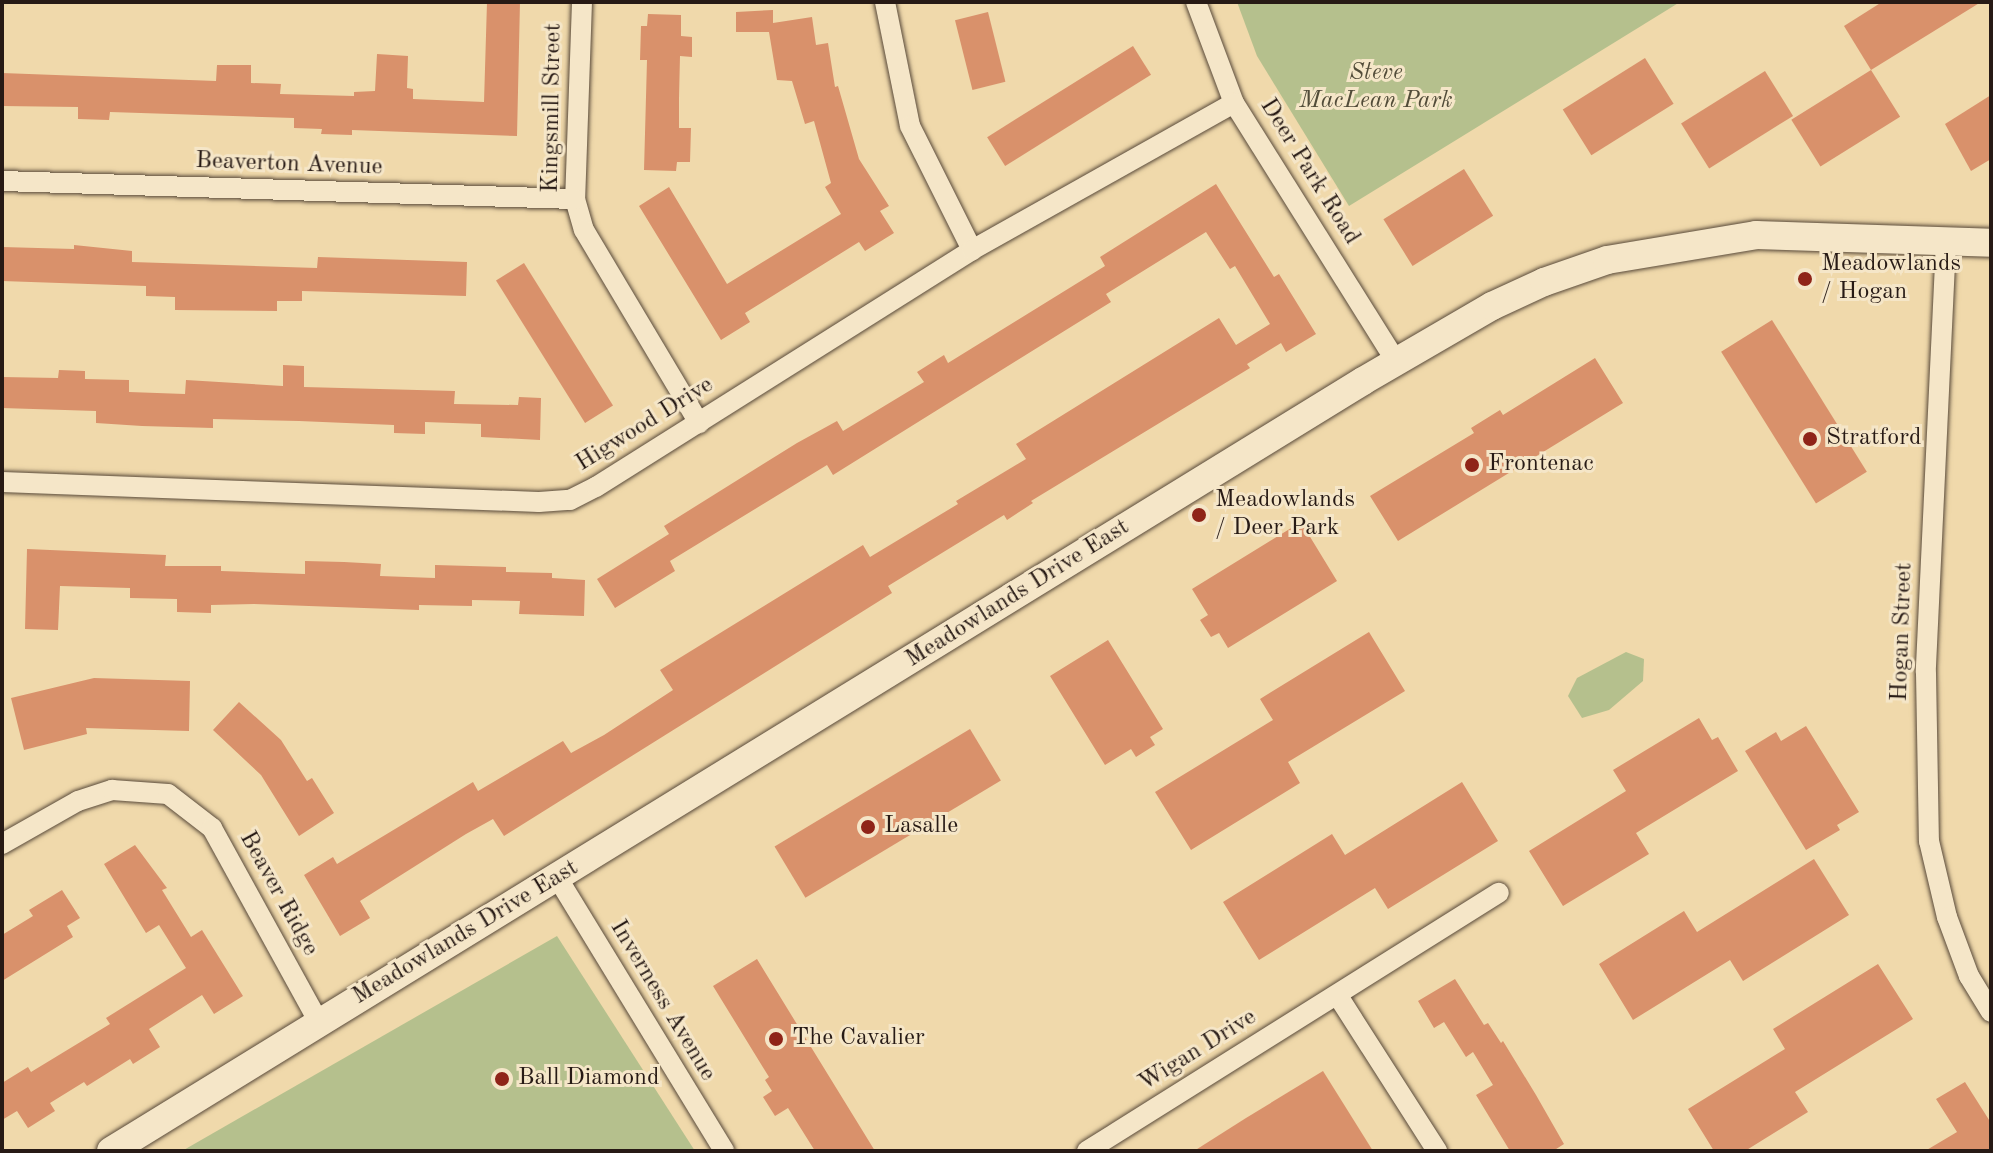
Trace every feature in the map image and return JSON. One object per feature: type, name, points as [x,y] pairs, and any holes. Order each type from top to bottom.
[{"type":"main road","name":"Meadowlands Drive East","points":[[111,1151],[1396,361],[1492,306],[1544,282],[1621,256],[1756,235],[1991,243]]},
{"type":"street","name":"Kingsmill Street","points":[[582,2],[575,199],[584,230],[699,423]]},
{"type":"street","points":[[885,2],[910,126],[972,250]]},
{"type":"street","name":"Deer Park Road","points":[[1196,2],[1234,103],[1396,361]]},
{"type":"street","name":"Higwood Drive","points":[[2,482],[539,502],[570,500],[699,423],[972,250],[1234,103]]},
{"type":"street","name":"Beaverton Avenue","points":[[2,181],[575,199]]},
{"type":"street","name":"Hogan Street","points":[[1946,242],[1926,673],[1929,841],[1952,932],[1969,976],[1991,1012]]},
{"type":"street","name":"Beaver Ridge","points":[[4,839],[78,801],[112,790],[168,794],[212,828],[319,1023]]},
{"type":"street","name":"Inverness Avenue","points":[[557,877],[724,1151]]},
{"type":"street","name":"Wigan Drive","points":[[1087,1151],[1499,893]]},
{"type":"street","points":[[1338,996],[1437,1151]]},
{"type":"green space","name":"Steve MacLean Park","points":[[1237,2],[1680,2],[1349,206],[1257,56]]},
{"type":"green space","points":[[1626,652],[1644,659],[1643,681],[1609,710],[1582,718],[1568,696],[1577,678]]},
{"type":"green space","points":[[557,936],[695,1151],[182,1151]]},
{"type":"building","points":[[487,2],[520,2],[517,136],[352,130],[352,135],[321,134],[322,129],[294,128],[294,118],[110,112],[109,120],[78,119],[78,107],[2,106],[2,73],[216,81],[217,65],[251,65],[251,83],[281,84],[280,94],[354,96],[354,92],[375,91],[377,54],[408,56],[407,88],[413,89],[413,99],[484,102]]},
{"type":"building","points":[[1882,2],[1981,2],[1871,70],[1844,26]]},
{"type":"building","points":[[773,10],[773,23],[812,17],[816,45],[828,43],[835,87],[838,86],[859,159],[889,206],[880,211],[894,233],[865,251],[859,242],[745,313],[750,322],[721,340],[639,206],[669,187],[727,284],[841,214],[825,187],[831,183],[814,121],[805,124],[792,81],[777,80],[769,32],[736,32],[736,12]]},
{"type":"building","points":[[988,12],[1005,82],[972,90],[955,20]]},
{"type":"building","points":[[648,14],[681,15],[681,36],[692,37],[692,57],[680,56],[679,99],[679,128],[691,128],[690,162],[677,162],[676,171],[644,170],[647,60],[640,60],[641,26],[647,26]]},
{"type":"building","points":[[1133,46],[1151,75],[1005,166],[987,137]]},
{"type":"building","points":[[1645,58],[1674,104],[1591,155],[1563,109]]},
{"type":"building","points":[[1871,70],[1900,117],[1820,166],[1791,120]]},
{"type":"building","points":[[1765,71],[1793,116],[1709,168],[1681,123]]},
{"type":"building","points":[[1991,95],[1991,159],[1971,171],[1945,124]]},
{"type":"building","points":[[1464,169],[1493,216],[1413,266],[1383,219]]},
{"type":"building","points":[[1216,184],[1274,277],[1279,274],[1316,334],[1286,352],[1281,343],[1247,364],[1250,368],[1031,501],[1033,503],[1007,520],[1004,515],[888,586],[892,593],[504,836],[493,819],[466,834],[360,901],[370,918],[340,936],[304,875],[333,857],[337,864],[473,782],[478,791],[563,741],[571,753],[604,735],[673,690],[660,670],[863,545],[870,557],[958,504],[956,501],[1026,459],[1016,444],[1219,318],[1236,345],[1270,324],[1235,266],[1230,269],[1206,232],[1106,294],[1111,302],[833,475],[827,465],[670,561],[675,571],[615,608],[597,579],[669,534],[664,526],[797,443],[837,421],[843,431],[924,382],[917,372],[944,355],[948,363],[1105,266],[1100,257]]},
{"type":"building","points":[[74,245],[132,251],[132,262],[317,268],[318,257],[467,262],[466,296],[302,291],[302,301],[277,301],[277,311],[175,310],[175,297],[146,296],[146,286],[2,281],[2,247],[74,249]]},
{"type":"building","points":[[524,263],[613,405],[585,423],[496,280]]},
{"type":"building","name":"Stratford","points":[[1772,320],[1867,472],[1816,504],[1721,352]]},
{"type":"building","name":"Frontenac","points":[[1595,358],[1623,403],[1398,541],[1370,496],[1474,433],[1471,428],[1500,410],[1503,415]]},
{"type":"building","points":[[283,365],[304,366],[304,387],[455,391],[454,404],[518,405],[519,397],[541,398],[540,440],[481,437],[481,424],[425,422],[425,434],[394,433],[394,425],[299,421],[213,419],[213,428],[142,426],[96,423],[96,411],[2,408],[2,377],[58,378],[59,370],[85,371],[85,379],[129,380],[129,392],[185,394],[186,380],[283,386]]},
{"type":"building","points":[[1301,522],[1337,581],[1228,648],[1219,633],[1211,637],[1200,620],[1208,615],[1192,589]]},
{"type":"building","points":[[27,549],[166,555],[165,566],[221,566],[221,571],[305,574],[305,561],[344,562],[381,564],[380,576],[435,578],[435,565],[506,567],[506,572],[552,573],[552,578],[585,580],[584,616],[519,614],[520,601],[472,600],[472,606],[419,605],[419,610],[254,604],[211,605],[211,613],[177,612],[177,599],[130,598],[130,588],[60,586],[58,630],[25,629]]},
{"type":"building","points":[[1369,632],[1405,691],[1288,762],[1300,783],[1191,850],[1155,792],[1273,720],[1260,699]]},
{"type":"building","points":[[1108,640],[1163,729],[1150,737],[1155,745],[1136,757],[1131,749],[1105,765],[1050,676]]},
{"type":"building","points":[[94,678],[190,681],[189,731],[86,728],[87,734],[24,750],[11,698]]},
{"type":"building","points":[[239,702],[281,740],[307,781],[312,778],[334,813],[299,836],[261,775],[213,730]]},
{"type":"building","points":[[1699,718],[1712,740],[1718,737],[1738,771],[1636,833],[1649,854],[1563,906],[1529,851],[1626,791],[1613,770]]},
{"type":"building","points":[[1806,726],[1859,812],[1837,825],[1840,830],[1806,850],[1745,751],[1776,732],[1781,741]]},
{"type":"building","name":"Lasalle","points":[[970,729],[1001,780],[805,898],[775,846]]},
{"type":"building","points":[[1462,782],[1498,841],[1388,909],[1375,888],[1259,960],[1223,902],[1332,834],[1345,855]]},
{"type":"building","points":[[135,845],[167,888],[162,890],[191,937],[202,930],[243,996],[214,1014],[202,995],[149,1029],[160,1047],[133,1064],[130,1059],[87,1086],[84,1082],[50,1103],[55,1111],[28,1128],[17,1111],[2,1120],[2,1083],[28,1067],[31,1072],[110,1024],[106,1018],[186,968],[159,925],[146,933],[104,864]]},
{"type":"building","points":[[1814,859],[1849,915],[1743,981],[1730,960],[1633,1020],[1599,964],[1684,911],[1697,932]]},
{"type":"building","points":[[62,890],[80,918],[67,926],[73,937],[2,981],[2,935],[33,916],[29,910]]},
{"type":"building","name":"The Cavalier","points":[[757,959],[875,1151],[815,1151],[788,1108],[775,1116],[763,1097],[772,1091],[765,1080],[769,1077],[713,986]]},
{"type":"building","points":[[1878,964],[1913,1019],[1795,1092],[1808,1112],[1745,1151],[1714,1151],[1688,1109],[1785,1049],[1773,1029]]},
{"type":"building","points":[[1455,979],[1484,1025],[1488,1023],[1501,1043],[1503,1041],[1564,1144],[1553,1151],[1510,1151],[1476,1095],[1493,1085],[1473,1052],[1466,1057],[1444,1022],[1434,1028],[1418,1001]]},
{"type":"building","points":[[1323,1071],[1373,1151],[1194,1151],[1246,1118]]},
{"type":"building","points":[[1965,1082],[1991,1123],[1991,1151],[1925,1151],[1957,1132],[1936,1099]]},
{"type":"place","name":"Meadowlands / Hogan","points":[[1805,279]]},
{"type":"place","name":"Stratford","points":[[1810,439]]},
{"type":"place","name":"Frontenac","points":[[1472,465]]},
{"type":"place","name":"Meadowlands / Deer Park","points":[[1199,515]]},
{"type":"place","name":"Lasalle","points":[[868,827]]},
{"type":"place","name":"The Cavalier","points":[[776,1039]]},
{"type":"place","name":"Ball Diamond","points":[[502,1079]]}]
